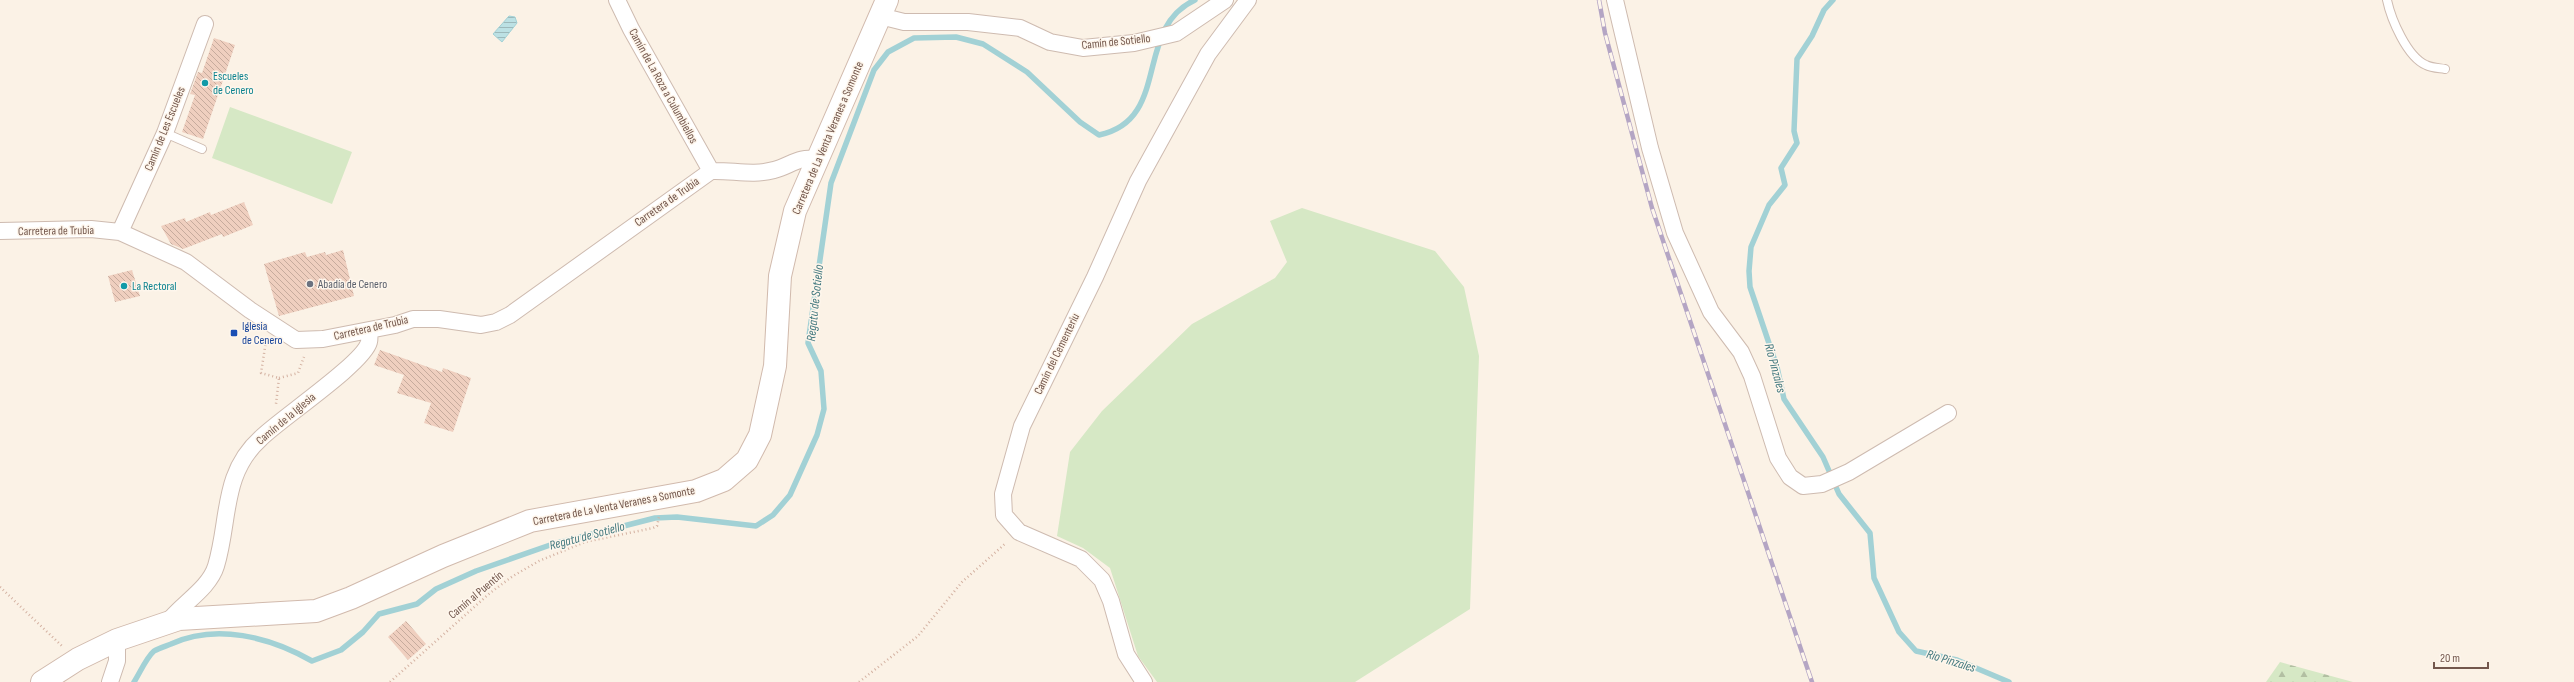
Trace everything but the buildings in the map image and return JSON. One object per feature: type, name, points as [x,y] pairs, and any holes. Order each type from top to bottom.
[{"type":"street","name":"Camín de La Roza a Culumbiellos","points":[[617,0],[631,29],[712,171]]},
{"type":"street","name":"Camín de Sotiello","points":[[884,8],[904,22],[968,22],[1020,28],[1050,42],[1083,48],[1134,43],[1176,33],[1225,0]]},
{"type":"street","name":"Camín del Cementeriu","points":[[1144,682],[1126,654],[1111,601],[1102,580],[1081,559],[1019,532],[1004,515],[1003,494],[1022,426],[1095,277],[1138,181],[1208,54],[1248,0]]},
{"type":"street","points":[[1615,0],[1650,148],[1675,233],[1687,263],[1711,312],[1741,352],[1747,364],[1778,458],[1790,477],[1803,486],[1822,484],[1844,474],[1948,413]]},
{"type":"street","name":"Carretera de La Venta Veranes a Somonte","points":[[42,682],[78,659],[117,640],[179,619],[316,611],[351,598],[442,556],[530,521],[696,491],[724,480],[747,460],[760,435],[775,366],[780,276],[795,211],[884,8]]},
{"type":"street","name":"Camín de Les Escueles","points":[[120,232],[165,133],[205,24]]},
{"type":"street","name":"Carretera de Trubia","points":[[0,231],[91,229],[120,232],[186,262],[296,340],[323,339],[370,330],[413,319],[439,319],[481,326],[496,322],[712,171],[747,173],[774,170],[807,157],[817,160]]},
{"type":"street","name":"Camín de la Iglesia","points":[[167,623],[176,610],[202,586],[216,567],[232,481],[241,459],[260,438],[352,365],[369,344],[370,330]]},
{"type":"street","points":[[110,682],[117,661],[117,640]]},
{"type":"lane","points":[[2387,0],[2390,14],[2407,47],[2426,65],[2445,69]]},
{"type":"lane","points":[[165,133],[202,149]]},
{"type":"path","points":[[269,322],[261,373],[279,378],[298,373]]},
{"type":"path","points":[[274,427],[279,378]]},
{"type":"path","name":"Camín al Puentín","points":[[390,682],[490,593],[526,568],[585,542],[657,526]]},
{"type":"path","points":[[859,682],[918,636],[962,582],[1019,532]]},
{"type":"path","points":[[0,587],[78,659]]},
{"type":"green space","points":[[230,107],[352,152],[332,204],[212,158]]},
{"type":"green space","points":[[1302,208],[1435,251],[1464,287],[1479,356],[1470,609],[1355,682],[1157,682],[1138,656],[1110,568],[1083,548],[1057,536],[1070,452],[1102,411],[1192,324],[1275,278],[1287,262],[1270,221]]},
{"type":"green space","points":[[2280,662],[2353,682],[2266,682]]},
{"type":"water","points":[[509,16],[515,17],[517,23],[502,42],[493,34]]},
{"type":"waterway","name":"Regatu de Sotiello","points":[[134,682],[154,651],[188,638],[206,634],[243,636],[261,640],[279,645],[312,661],[341,650],[363,632],[379,614],[417,604],[436,589],[476,571],[553,544],[655,518],[677,517],[756,526],[773,515],[790,495],[817,435],[824,409],[821,371],[808,343],[831,183],[874,70],[888,52],[914,38],[956,37],[983,44],[1027,72],[1080,122],[1099,135],[1122,126],[1136,112],[1145,93],[1164,31],[1176,13],[1195,0]]},
{"type":"waterway","name":"Rio Pinzales","points":[[1833,0],[1824,10],[1812,36],[1797,59],[1794,131],[1797,143],[1781,168],[1785,185],[1769,205],[1751,247],[1749,271],[1750,287],[1777,367],[1784,399],[1823,457],[1839,494],[1870,533],[1874,578],[1899,632],[1916,651],[1957,660],[2009,682]]},
{"type":"railway","points":[[1599,0],[1605,33],[1652,208],[1812,682]]},
{"type":"place","name":"Escueles de Cenero","points":[[205,83]]},
{"type":"place","name":"Abadía de Cenero","points":[[310,284]]},
{"type":"place","name":"La Rectoral","points":[[124,286]]},
{"type":"place","name":"Iglesia de Cenero","points":[[234,333]]}]
